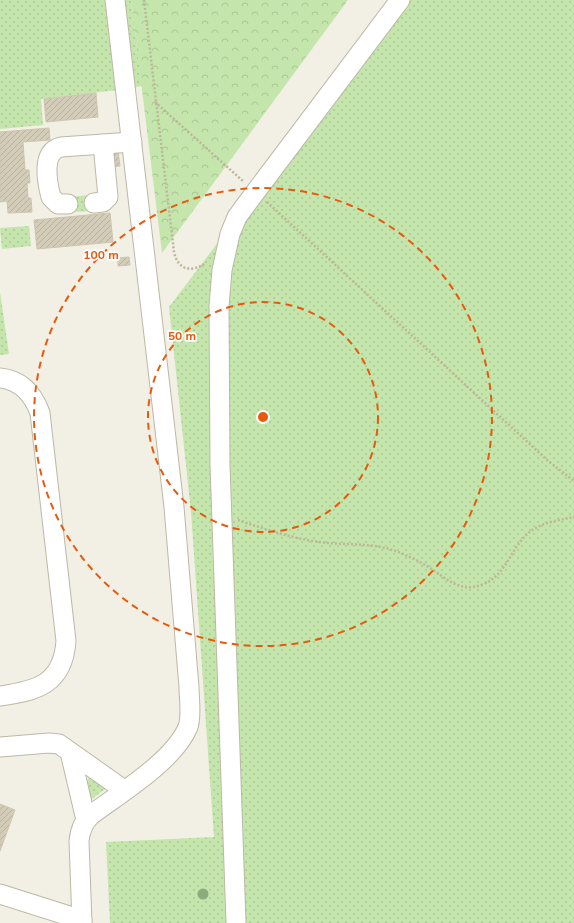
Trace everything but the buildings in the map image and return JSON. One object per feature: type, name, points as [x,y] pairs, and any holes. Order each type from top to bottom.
[{"type":"lane","points":[[0,894],[82,921],[80,834],[86,820],[150,771],[174,748],[188,727],[190,717],[174,506],[115,0]]},
{"type":"lane","points":[[236,923],[218,359],[220,288],[225,252],[237,217],[400,0]]},
{"type":"lane","points":[[68,204],[58,204],[51,197],[48,164],[49,154],[56,148],[61,147],[132,142]]},
{"type":"lane","points":[[94,203],[103,202],[108,197],[103,144]]},
{"type":"lane","points":[[0,378],[18,384],[28,391],[36,401],[40,413],[66,641],[65,654],[61,666],[54,676],[44,685],[32,691],[0,696]]},
{"type":"lane","points":[[0,747],[54,743],[63,746],[124,790]]},
{"type":"lane","points":[[70,752],[86,820]]},
{"type":"path","points":[[144,0],[155,102],[176,260],[182,267],[191,269],[200,267],[225,252]]},
{"type":"path","points":[[155,102],[547,460],[574,481]]},
{"type":"path","points":[[222,515],[265,530],[307,540],[368,545],[392,550],[425,564],[454,584],[470,587],[479,586],[495,579],[501,573],[519,543],[530,531],[544,524],[574,517]]},
{"type":"green space","points":[[0,0],[106,0],[118,90],[41,99],[43,125],[0,129]]},
{"type":"green space","points":[[120,0],[131,0],[142,86],[131,88]]},
{"type":"green space","points":[[131,0],[348,0],[162,253]]},
{"type":"green space","points":[[402,0],[574,0],[574,923],[110,923],[106,842],[214,837],[191,512],[169,307]]},
{"type":"green space","points":[[90,195],[91,211],[72,212],[71,197]]},
{"type":"green space","points":[[29,226],[31,246],[2,249],[0,228]]},
{"type":"green space","points":[[0,292],[9,354],[0,355]]},
{"type":"green space","points":[[92,777],[105,789],[91,799],[86,782]]}]
